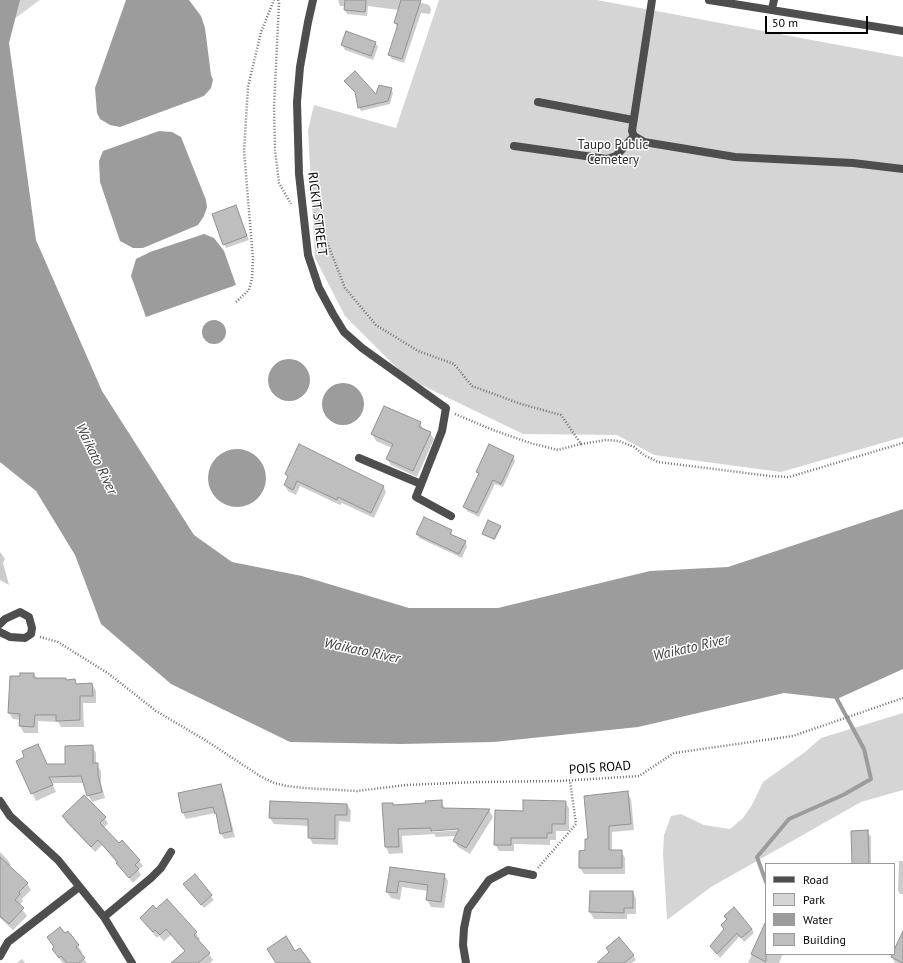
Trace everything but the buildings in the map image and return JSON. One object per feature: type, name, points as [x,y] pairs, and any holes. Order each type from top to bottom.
[{"type":"street","name":"RICKIT STREET","points":[[313,0],[300,67],[297,102],[299,174],[308,255],[319,288],[344,332],[362,348],[446,408]]},
{"type":"street","points":[[652,0],[633,120],[632,131],[634,136],[644,142],[735,158],[854,162],[903,169]]},
{"type":"street","points":[[709,0],[903,31]]},
{"type":"street","points":[[772,9],[774,0]]},
{"type":"street","points":[[538,102],[633,120]]},
{"type":"street","points":[[514,146],[607,159],[616,156],[634,136]]},
{"type":"street","points":[[446,408],[442,431],[416,496],[451,516]]},
{"type":"street","points":[[359,458],[421,484]]},
{"type":"street","points":[[0,624],[5,619],[20,612],[28,617],[31,622],[32,634],[25,638],[20,638],[10,637],[0,632]]},
{"type":"street","points":[[0,801],[10,816],[58,860],[104,917],[132,963]]},
{"type":"street","points":[[104,917],[151,878],[161,868],[171,852]]},
{"type":"street","points":[[466,963],[464,928],[468,910],[489,880],[508,870],[533,875]]},
{"type":"street","points":[[0,956],[8,942],[79,887]]},
{"type":"path","points":[[236,302],[249,290],[252,278],[253,259],[244,151],[248,86],[261,32],[274,0]]},
{"type":"path","points":[[278,0],[274,107],[275,150],[279,183],[292,205],[316,214],[345,288],[376,325],[418,351],[454,364],[472,386],[521,404],[561,414],[581,444]]},
{"type":"path","points":[[446,408],[493,430],[530,443],[558,450],[606,440],[619,441],[634,447],[644,455],[658,462],[770,476],[789,477],[903,443]]},
{"type":"path","name":"POIS ROAD","points":[[32,634],[58,642],[109,674],[156,711],[205,740],[260,776],[274,783],[287,786],[357,791],[406,785],[478,782],[570,781],[639,776],[674,753],[793,736],[903,698]]},
{"type":"path","points":[[533,875],[576,824],[570,781]]},
{"type":"green space","points":[[19,0],[40,0],[14,19]]},
{"type":"green space","name":"Taupo Public Cemetery","points":[[439,0],[597,0],[903,57],[903,437],[781,472],[654,455],[617,435],[523,434],[407,378],[345,316],[315,258],[308,130],[314,105],[396,128]]},
{"type":"green space","points":[[903,713],[903,790],[861,802],[711,887],[667,920],[663,854],[664,835],[671,816],[681,814],[704,825],[730,829],[743,818],[752,805],[763,782],[805,752],[821,738]]},
{"type":"water","name":"Waikato River","points":[[0,0],[20,0],[9,43],[36,240],[102,391],[194,535],[232,562],[302,576],[409,608],[498,608],[650,571],[728,567],[903,509],[903,669],[837,699],[784,693],[638,727],[494,742],[401,744],[290,742],[171,684],[101,624],[75,555],[36,491],[0,462]]},
{"type":"water","points":[[126,0],[189,0],[201,16],[205,28],[211,75],[213,80],[211,88],[204,96],[120,127],[110,125],[100,119],[97,113],[95,88]]},
{"type":"water","points":[[159,131],[172,132],[181,137],[206,200],[207,207],[204,216],[198,225],[143,248],[133,248],[120,241],[100,182],[99,161],[103,151]]},
{"type":"water","points":[[204,234],[214,238],[224,251],[236,285],[146,317],[131,276],[136,259],[150,252]]},
{"type":"water","points":[[214,320],[223,323],[226,332],[223,341],[214,344],[205,341],[202,332],[205,323]]},
{"type":"water","points":[[289,359],[304,365],[310,380],[304,395],[289,401],[274,395],[268,380],[274,365]]},
{"type":"water","points":[[343,383],[358,389],[364,404],[358,419],[343,425],[328,419],[322,404],[328,389]]},
{"type":"water","points":[[231,449],[243,449],[253,453],[262,462],[266,472],[266,484],[258,499],[243,507],[231,507],[221,503],[212,494],[208,484],[208,472],[212,462],[221,453]]},
{"type":"waterway","points":[[765,879],[757,857],[789,819],[843,795],[871,779],[864,749],[837,699]]}]
